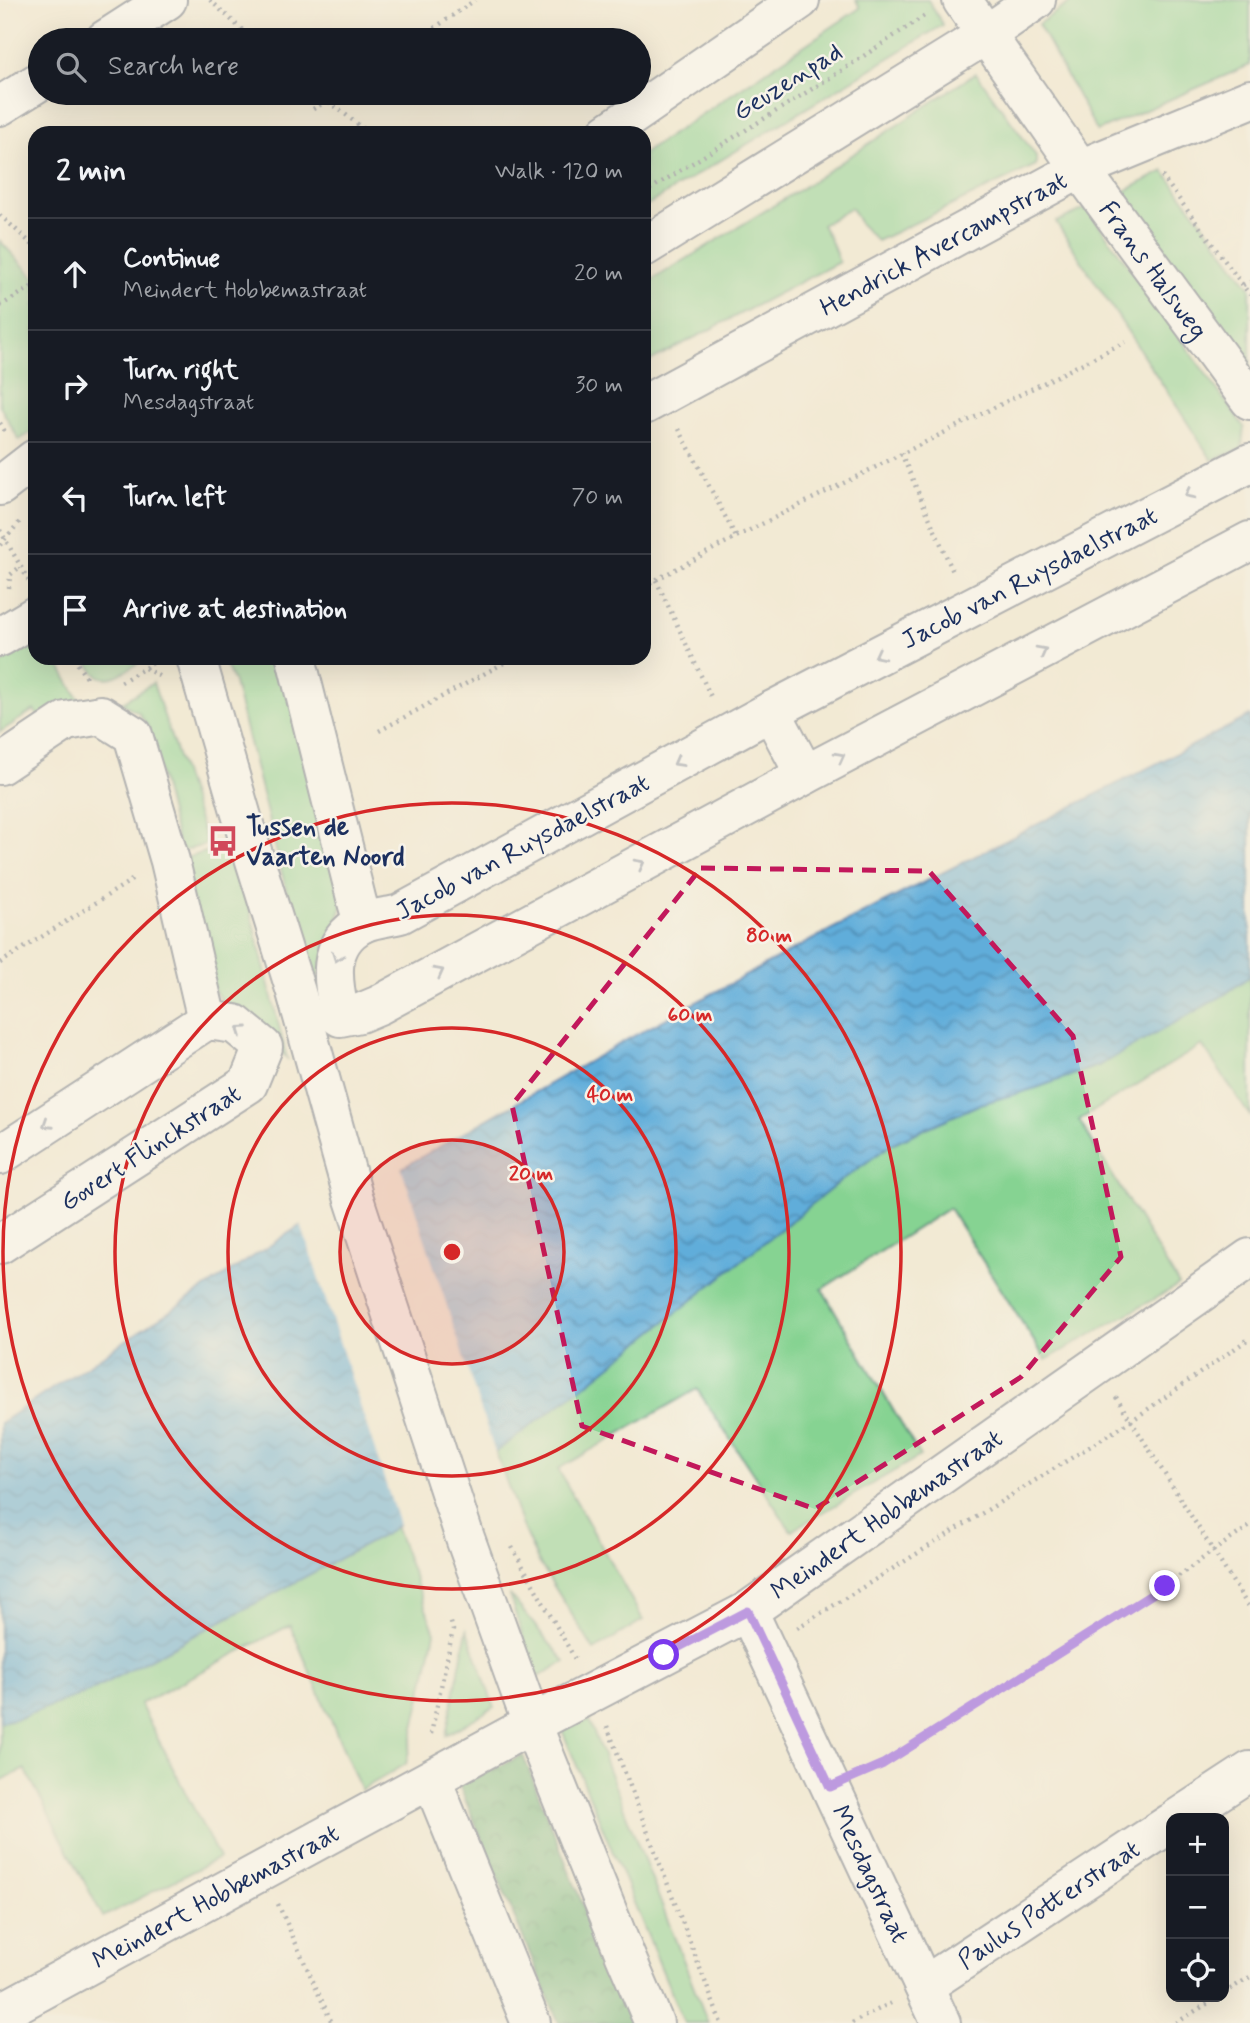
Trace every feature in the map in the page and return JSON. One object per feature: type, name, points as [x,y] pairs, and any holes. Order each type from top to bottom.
[{"type":"street","points":[[124,28],[167,0]]},
{"type":"street","points":[[651,103],[800,0]]},
{"type":"street","points":[[651,243],[987,34],[1036,0]]},
{"type":"street","name":"Frans Halsweg","points":[[950,4],[987,34],[1080,169],[1250,400]]},
{"type":"street","points":[[0,106],[28,88]]},
{"type":"street","name":"Hendrick Avercampstraat","points":[[653,400],[1080,169],[1250,99]]},
{"type":"street","points":[[617,126],[648,105]]},
{"type":"street","name":"Jacob van Ruysdaelstraat","points":[[805,775],[379,1005],[340,1017],[333,982],[333,962],[345,937],[363,923],[400,914],[771,711],[1250,463]]},
{"type":"street","points":[[0,486],[28,464]]},
{"type":"street","points":[[771,711],[805,775],[1250,541]]},
{"type":"street","points":[[0,637],[25,598]]},
{"type":"street","points":[[198,665],[296,992],[353,1196],[465,1538],[532,1724],[654,2023]]},
{"type":"street","points":[[298,665],[363,923]]},
{"type":"street","points":[[0,765],[66,721],[101,715],[133,735],[170,861],[207,1020],[0,1155]]},
{"type":"street","name":"Govert Flinckstraat","points":[[0,1244],[248,1084],[262,1047],[235,1024],[207,1020]]},
{"type":"street","name":"Meindert Hobbemastraat","points":[[0,2013],[532,1724],[748,1611],[1250,1258]]},
{"type":"street","name":"Mesdagstraat","points":[[748,1611],[941,2023]]},
{"type":"street","points":[[1186,1813],[1250,1771]]},
{"type":"street","points":[[432,1780],[531,2023]]},
{"type":"street","name":"Paulus Potterstraat","points":[[923,1986],[1166,1826]]},
{"type":"path","points":[[210,0],[240,28]]},
{"type":"path","points":[[434,28],[475,0]]},
{"type":"path","name":"Geuzenpad","points":[[651,189],[950,4]]},
{"type":"path","points":[[313,109],[321,105]]},
{"type":"path","points":[[334,105],[360,126]]},
{"type":"path","points":[[1138,145],[1250,295]]},
{"type":"path","points":[[0,215],[28,241]]},
{"type":"path","points":[[1243,285],[1250,282]]},
{"type":"path","points":[[0,306],[28,289]]},
{"type":"path","points":[[651,582],[901,453],[1125,342]]},
{"type":"path","points":[[653,400],[736,537]]},
{"type":"path","points":[[901,453],[969,608]]},
{"type":"path","points":[[0,545],[24,517]]},
{"type":"path","points":[[0,530],[21,566],[25,598]]},
{"type":"path","points":[[21,566],[10,575],[25,598]]},
{"type":"path","points":[[656,580],[728,734]]},
{"type":"path","points":[[379,731],[500,665]]},
{"type":"path","points":[[0,964],[130,881],[170,861]]},
{"type":"path","points":[[765,1647],[1131,1421],[1250,1338]]},
{"type":"path","points":[[1096,1366],[1250,1609]]},
{"type":"path","points":[[830,1787],[883,1764],[1165,1586],[1250,1526]]},
{"type":"path","points":[[511,1546],[594,1692],[721,2023]]},
{"type":"path","points":[[432,1780],[428,1751],[453,1630],[450,1618]]},
{"type":"path","points":[[264,1871],[332,2023]]},
{"type":"path","points":[[1229,1990],[1250,1977]]},
{"type":"path","points":[[1176,2023],[1210,2002]]},
{"type":"highlighted area","points":[[701,868],[929,871],[1073,1036],[1121,1257],[1021,1377],[815,1509],[582,1426],[512,1105]]},
{"type":"green space","points":[[856,0],[928,0],[943,25],[651,203],[651,148],[860,8]]},
{"type":"green space","points":[[1074,0],[1250,0],[1250,65],[1097,131],[1038,24]]},
{"type":"green space","points":[[976,73],[1036,156],[1036,165],[877,241],[860,224],[851,208],[822,225],[839,262],[651,360],[651,281],[802,188]]},
{"type":"green space","points":[[1164,171],[1250,287],[1250,368],[1119,194]]},
{"type":"green space","points":[[1087,208],[1244,427],[1242,449],[1212,460],[1056,222]]},
{"type":"green space","points":[[0,241],[28,271],[28,434],[19,440],[0,406]]},
{"type":"green space","points":[[28,647],[28,665],[59,665],[81,703],[42,721],[34,710],[0,732],[0,664]]},
{"type":"green space","points":[[90,665],[135,665],[110,678],[95,673]]},
{"type":"green space","points":[[226,665],[285,665],[344,901],[312,992],[234,683]]},
{"type":"green space","points":[[153,683],[207,844],[180,852],[148,727],[138,712],[121,703]]},
{"type":"green space","points":[[234,847],[287,1058],[259,1031],[229,1010],[212,987],[182,859]]},
{"type":"green space","points":[[1250,975],[1250,1116],[1202,1045],[1079,1120],[1179,1285],[1046,1360],[949,1208],[822,1289],[920,1456],[791,1531],[697,1389],[558,1469],[643,1620],[594,1650],[537,1559],[522,1526],[496,1452],[842,1180],[893,1143],[980,1104],[1100,1065]]},
{"type":"green space","points":[[395,1526],[435,1633],[406,1764],[361,1790],[290,1625],[140,1704],[219,1858],[103,1917],[25,1769],[0,1781],[0,1722],[19,1718],[258,1602]]},
{"type":"green space","points":[[509,1594],[565,1662],[536,1678]]},
{"type":"green space","points":[[467,1630],[494,1707],[446,1735]]},
{"type":"green space","points":[[589,1720],[708,2023],[684,2023],[562,1730]]},
{"type":"green space","points":[[523,1755],[631,2023],[559,2023],[459,1785]]},
{"type":"water","points":[[1250,716],[1250,976],[1224,995],[1100,1065],[980,1104],[893,1143],[842,1180],[591,1381],[384,1535],[88,1692],[19,1718],[0,1722],[0,1423],[301,1225],[333,1226],[376,1199],[402,1168],[628,1039],[832,929]]},
{"type":"pier","points":[[400,1164],[496,1456],[400,1527],[300,1221],[332,1223],[373,1196]]},
{"type":"place","name":"Tussen de Vaarten Noord","points":[[223,841]]},
{"type":"route","points":[[664,1655],[748,1611],[830,1787],[883,1764],[1165,1586]]}]
